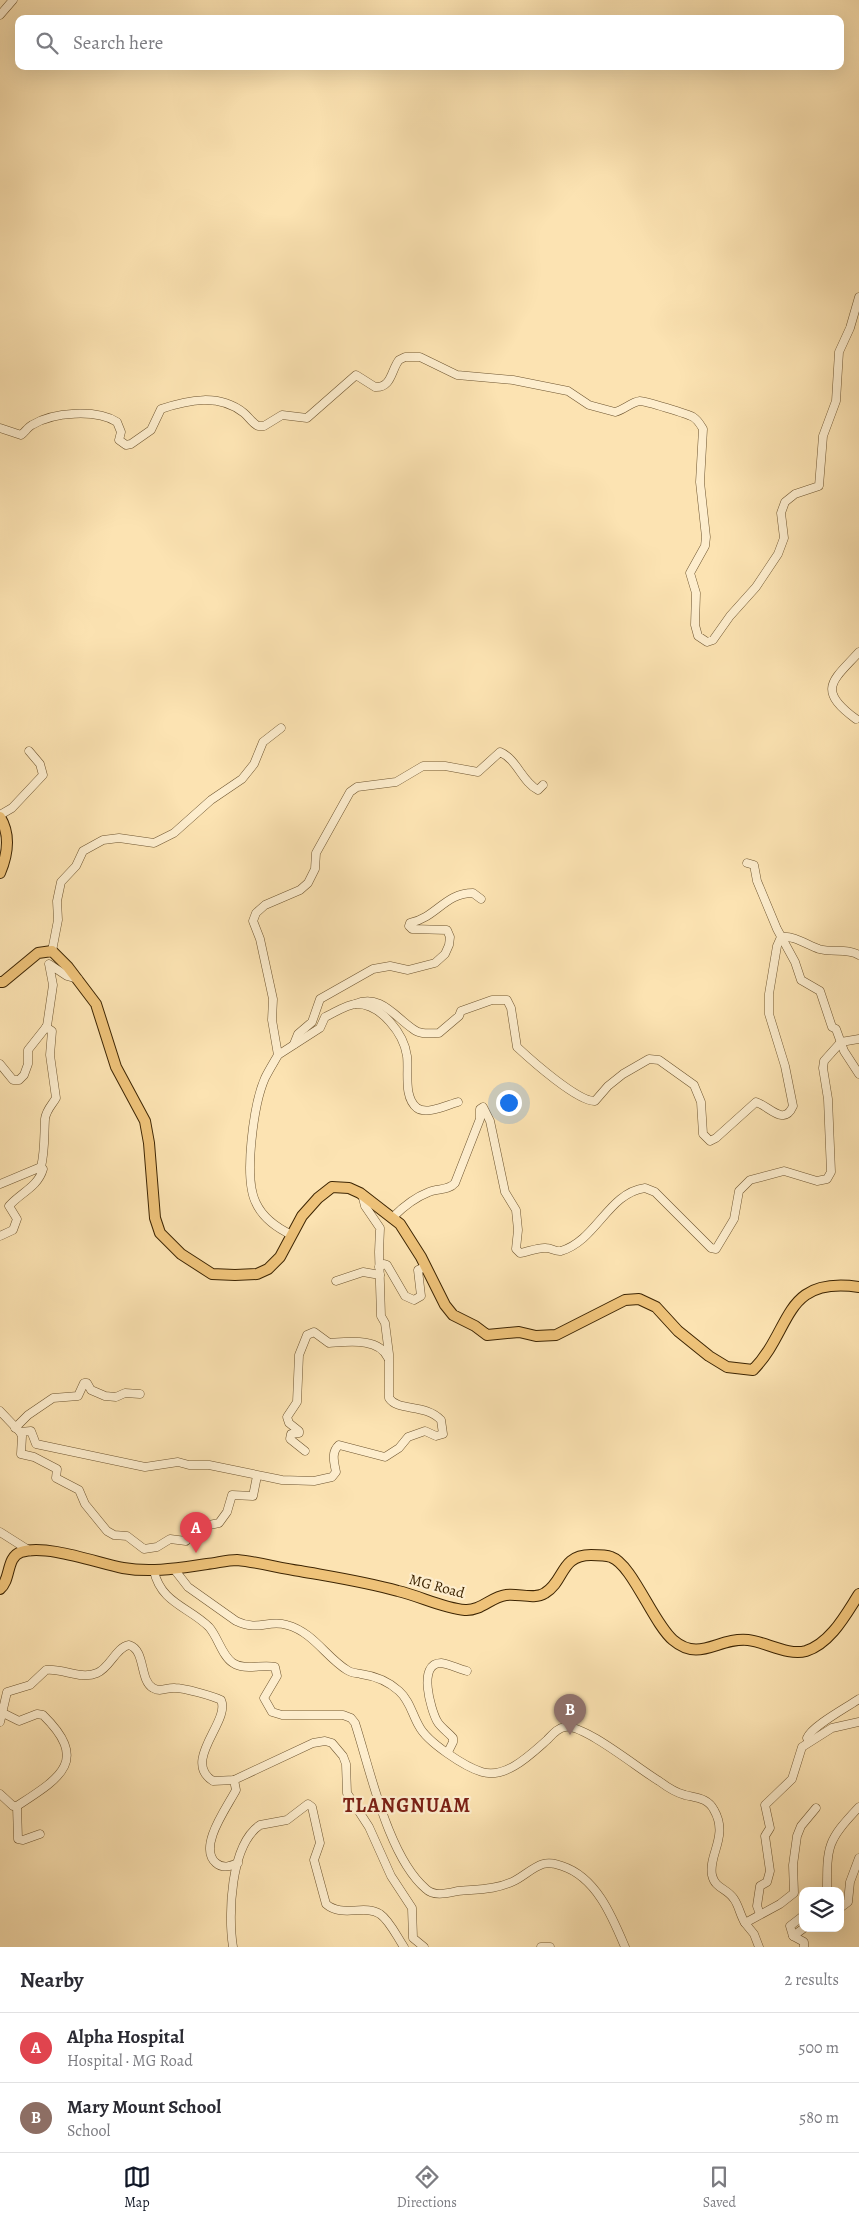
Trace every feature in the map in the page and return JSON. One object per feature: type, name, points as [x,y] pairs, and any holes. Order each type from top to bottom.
[{"type":"main road","points":[[0,816],[6,826],[8,846],[0,873]]},
{"type":"main road","points":[[0,982],[3,982],[38,953],[52,951],[78,979],[96,1004],[116,1067],[145,1121],[149,1143],[152,1209],[160,1233],[200,1268],[212,1274],[257,1274],[268,1269],[280,1257],[302,1216],[326,1190],[340,1186],[362,1194],[393,1217],[406,1232],[438,1288],[445,1305],[453,1315],[475,1326],[487,1335],[519,1332],[536,1336],[556,1335],[625,1300],[640,1299],[656,1307],[678,1331],[715,1360],[727,1367],[753,1370],[772,1348],[782,1323],[803,1297],[820,1287],[859,1287]]},
{"type":"main road","points":[[0,1589],[6,1583],[14,1557],[22,1552],[30,1551]]},
{"type":"main road","name":"MG Road","points":[[30,1551],[72,1555],[124,1568],[154,1571],[235,1560],[328,1575],[398,1591],[444,1606],[466,1610],[476,1608],[502,1595],[541,1596],[551,1589],[559,1574],[572,1559],[583,1555],[612,1557],[623,1566],[671,1639],[686,1649],[702,1650],[728,1642],[746,1640],[796,1652],[806,1651],[835,1630],[859,1594]]},
{"type":"street","points":[[0,15],[13,0]]},
{"type":"street","points":[[0,428],[21,436],[30,426],[37,422],[77,413],[98,414],[116,422],[121,432],[119,440],[126,446],[151,430],[161,409],[198,399],[222,402],[245,414],[258,426],[264,426],[282,416],[306,418],[356,374],[375,386],[384,385],[388,382],[399,360],[413,356],[420,357],[457,375],[497,381],[513,380],[568,391],[588,404],[615,412],[639,401],[654,403],[692,416],[700,422],[703,429],[700,482],[706,537],[705,546],[690,573],[696,593],[695,626],[698,636],[707,642],[713,640],[774,561],[784,538],[781,513],[785,502],[795,494],[819,486],[823,436],[836,401],[839,352],[850,328],[859,297]]},
{"type":"street","points":[[856,719],[836,699],[832,685],[834,678],[859,652]]},
{"type":"street","points":[[52,951],[58,920],[57,900],[61,882],[76,866],[83,851],[103,840],[119,838],[154,843],[174,833],[211,800],[242,779],[254,764],[263,742],[281,728]]},
{"type":"street","points":[[0,816],[12,808],[43,775],[40,764],[29,751]]},
{"type":"street","points":[[278,1055],[272,1020],[273,999],[260,939],[253,921],[256,913],[265,905],[300,890],[308,883],[315,869],[316,853],[353,789],[362,786],[396,782],[423,766],[445,766],[478,772],[500,752],[524,775],[531,786],[538,790],[544,785]]},
{"type":"street","points":[[747,863],[754,865],[757,881],[781,937],[795,962],[801,980],[820,991],[831,1025],[836,1029],[859,1074]]},
{"type":"street","points":[[294,1044],[298,1034],[312,1022],[320,999],[356,977],[385,966],[408,970],[435,962],[445,954],[450,937],[447,930],[414,929],[409,927],[410,923],[429,917],[447,901],[460,894],[473,892],[481,899]]},
{"type":"street","points":[[781,937],[788,936],[819,949],[849,950],[859,955]]},
{"type":"street","points":[[292,1235],[279,1229],[260,1212],[252,1192],[250,1177],[252,1128],[264,1079],[278,1055],[320,1028],[325,1018],[365,1001],[377,1003],[392,1010],[414,1030],[421,1033],[439,1034],[459,1016],[461,1011],[492,1000],[504,999],[510,1005],[517,1047],[545,1072],[585,1100],[595,1101],[623,1074],[644,1062],[654,1059],[667,1063],[694,1085],[700,1102],[703,1134],[710,1140],[716,1138],[756,1102],[779,1116],[784,1116],[790,1112],[793,1106],[785,1066],[769,1014],[769,994],[777,946],[781,937]]},
{"type":"street","points":[[0,1064],[11,1079],[22,1078],[28,1064],[28,1050],[46,1027],[53,983],[48,964],[67,976],[78,979]]},
{"type":"street","points":[[355,1004],[366,1006],[388,1018],[402,1040],[407,1055],[410,1092],[415,1106],[422,1110],[430,1110],[458,1102]]},
{"type":"street","points":[[0,1236],[13,1229],[17,1217],[9,1206],[37,1180],[43,1171],[41,1167],[46,1129],[45,1118],[49,1106],[56,1098],[50,1054],[52,1032],[46,1027]]},
{"type":"street","points":[[393,1217],[418,1197],[433,1190],[449,1188],[455,1183],[480,1119],[480,1109],[483,1107],[492,1127],[505,1192],[516,1210],[518,1230],[516,1249],[520,1253],[546,1248],[555,1251],[566,1249],[588,1236],[601,1217],[619,1201],[645,1188],[655,1192],[711,1248],[716,1249],[734,1219],[739,1191],[750,1180],[784,1171],[817,1181],[827,1179],[830,1172],[828,1099],[823,1068],[827,1057],[841,1042],[859,1039]]},
{"type":"street","points":[[0,1184],[41,1167]]},
{"type":"street","points":[[17,1430],[31,1431],[36,1444],[144,1467],[173,1462],[189,1465],[203,1464],[282,1480],[326,1480],[336,1472],[333,1460],[335,1450],[339,1444],[385,1457],[399,1448],[408,1437],[418,1432],[429,1431],[436,1436],[443,1434],[441,1420],[432,1412],[398,1406],[391,1402],[388,1394],[391,1384],[385,1323],[381,1316],[380,1228],[365,1206],[362,1194]]},
{"type":"street","points":[[380,1271],[383,1264],[387,1265],[405,1296],[414,1300],[421,1296],[418,1270],[425,1266]]},
{"type":"street","points":[[336,1282],[362,1272],[380,1271]]},
{"type":"street","points":[[304,1450],[290,1439],[291,1434],[299,1433],[299,1431],[289,1423],[287,1417],[296,1402],[299,1355],[307,1335],[314,1332],[329,1343],[347,1341],[377,1346],[384,1351],[388,1360]]},
{"type":"street","points":[[17,1430],[28,1415],[54,1398],[78,1396],[84,1383],[87,1382],[91,1390],[105,1396],[116,1397],[123,1393],[140,1394]]},
{"type":"street","points":[[0,1411],[22,1436],[21,1454],[34,1457],[57,1469],[56,1478],[79,1490],[85,1504],[102,1526],[112,1534],[127,1536],[144,1549],[157,1547],[170,1539],[186,1541],[190,1529],[219,1523],[227,1512],[232,1495],[253,1496],[257,1476]]},
{"type":"street","points":[[2,1535],[30,1551]]},
{"type":"street","points":[[174,1569],[188,1587],[236,1621],[257,1627],[277,1623],[290,1625],[320,1645],[349,1671],[379,1678],[390,1684],[406,1699],[420,1729],[437,1746],[476,1770],[484,1773],[499,1773],[528,1756],[555,1731],[565,1727],[589,1735],[661,1783],[685,1795],[702,1798],[709,1802],[715,1810],[719,1822],[719,1839],[716,1854],[711,1862],[712,1876],[716,1886],[734,1898],[745,1923],[754,1934],[759,1947]]},
{"type":"street","points":[[154,1571],[158,1585],[168,1598],[208,1626],[231,1662],[241,1666],[275,1667],[277,1676],[264,1698],[272,1712],[282,1715],[336,1715],[351,1718],[355,1723],[371,1780],[394,1839],[406,1864],[426,1889],[436,1893],[490,1890],[514,1881],[544,1864],[555,1864],[578,1873],[590,1883],[625,1947]]},
{"type":"street","points":[[0,1722],[3,1713],[3,1690],[30,1685],[46,1670],[96,1674],[124,1647],[131,1646],[137,1652],[146,1680],[152,1688],[161,1691],[178,1688],[221,1700],[222,1710],[204,1755],[204,1770],[213,1781],[234,1780],[313,1743],[325,1741],[338,1749],[346,1764],[347,1793],[369,1828],[391,1876],[410,1902],[413,1914],[413,1938],[424,1947]]},
{"type":"street","points":[[448,1752],[453,1738],[437,1722],[432,1710],[427,1684],[428,1673],[433,1666],[439,1664],[467,1670]]},
{"type":"street","points":[[809,1742],[807,1738],[813,1728],[829,1720],[859,1699]]},
{"type":"street","points":[[0,1794],[13,1806],[17,1806],[58,1778],[64,1767],[67,1748],[63,1740],[42,1715],[37,1714],[19,1721],[3,1713]]},
{"type":"street","points":[[760,1914],[757,1906],[760,1886],[767,1882],[770,1871],[765,1836],[770,1828],[765,1805],[792,1779],[798,1754],[802,1747],[832,1728],[859,1722]]},
{"type":"street","points":[[234,1780],[236,1790],[213,1833],[210,1853],[220,1866],[227,1867],[238,1863]]},
{"type":"street","points":[[234,1947],[230,1925],[238,1863],[242,1849],[256,1827],[268,1822],[287,1820],[305,1805],[310,1806],[320,1838],[314,1860],[326,1904],[335,1910],[378,1913],[386,1920],[404,1947]]},
{"type":"street","points":[[17,1806],[18,1839],[22,1840],[40,1834]]},
{"type":"street","points":[[827,1887],[827,1862],[832,1840],[843,1823],[859,1807]]},
{"type":"street","points":[[745,1923],[794,1893],[793,1872],[797,1836],[801,1826],[816,1808]]},
{"type":"street","points":[[844,1905],[848,1902],[850,1882],[859,1858]]},
{"type":"street","points":[[799,1919],[790,1925],[793,1936],[804,1942],[804,1947]]},
{"type":"street","points":[[793,1936],[799,1932]]},
{"type":"street","points":[[541,1947],[550,1947]]},
{"type":"place","name":"Alpha Hospital","points":[[196,1553]]},
{"type":"place","name":"Mary Mount School","points":[[570,1735]]},
{"type":"district","name":"TLANGNUAM","points":[[407,1805]]}]
